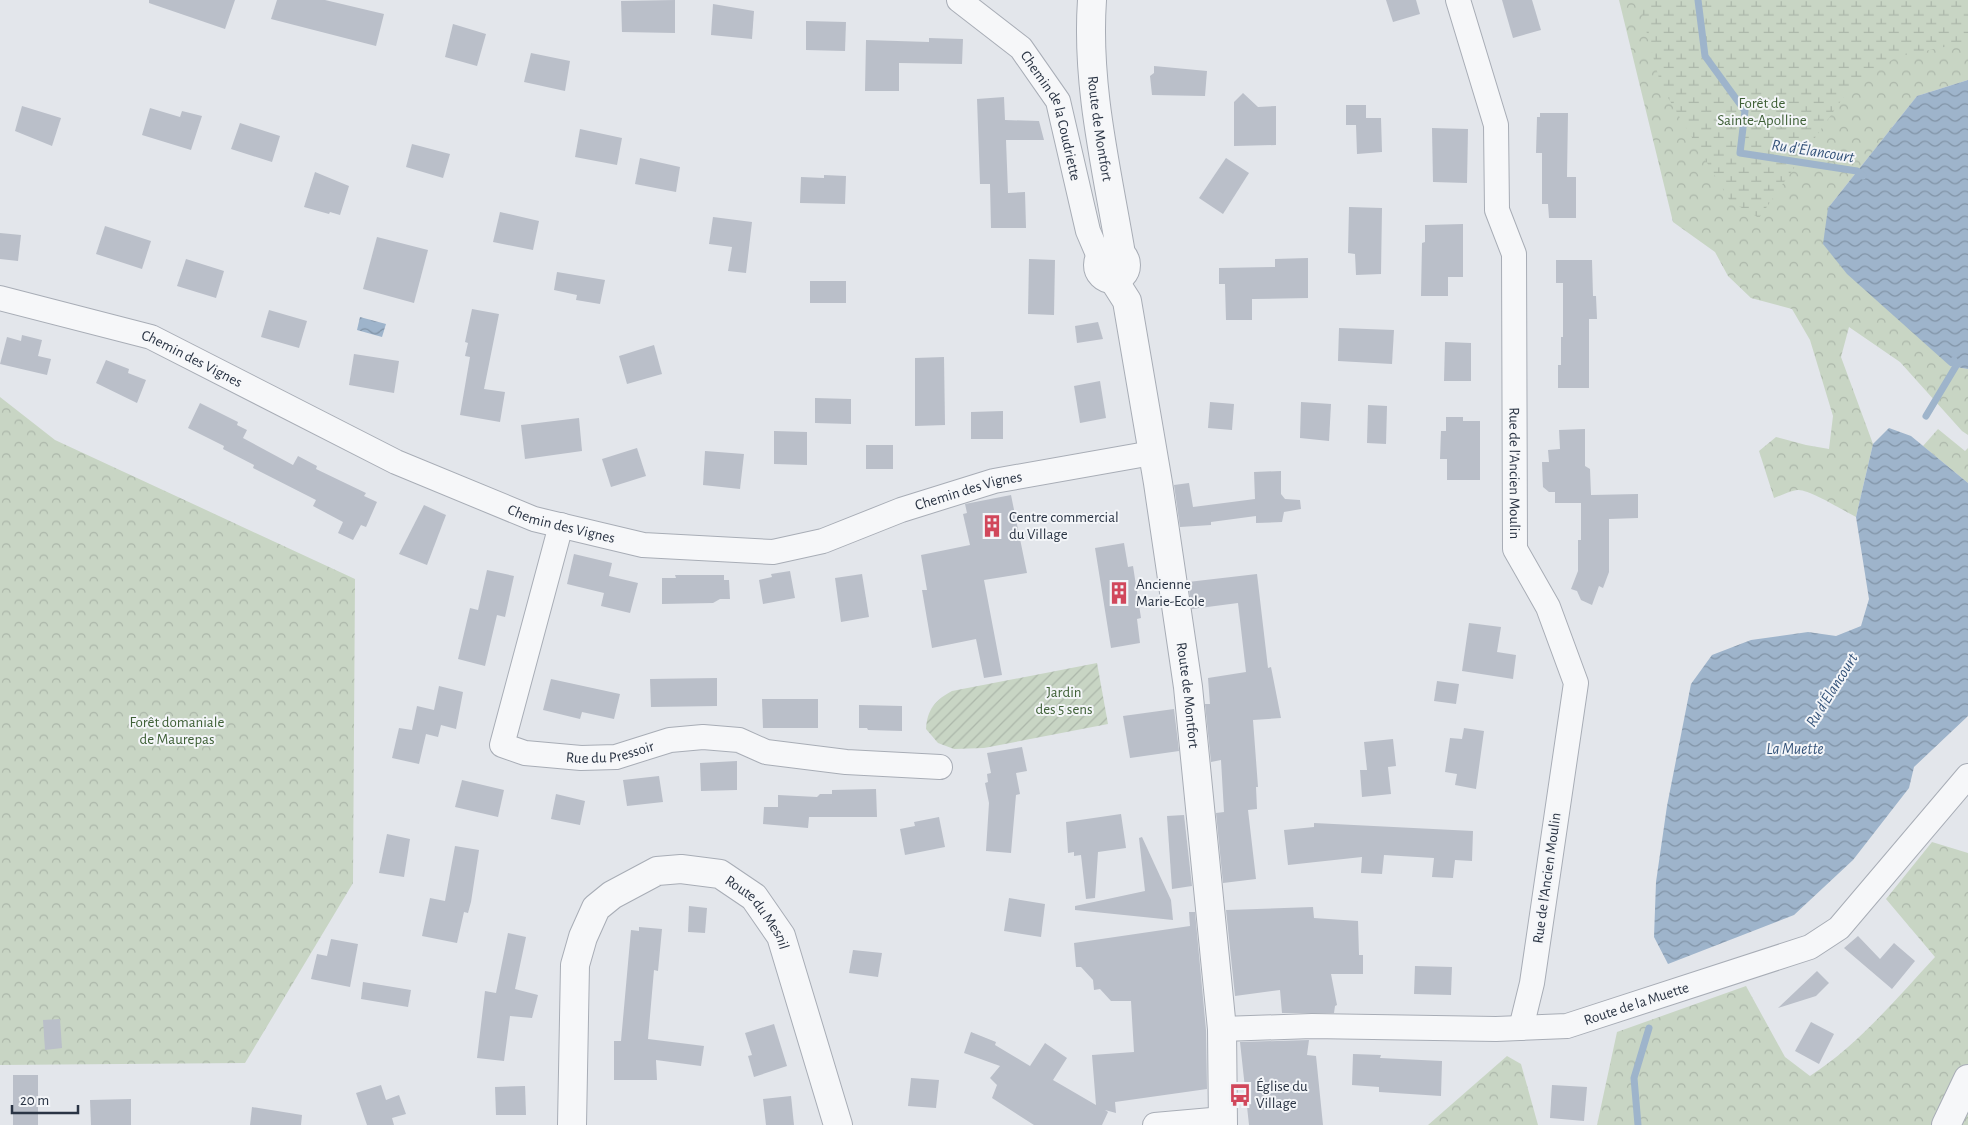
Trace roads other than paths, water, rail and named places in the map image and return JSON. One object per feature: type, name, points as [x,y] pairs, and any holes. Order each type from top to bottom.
[{"type":"street","name":"Chemin de la Coudriette","points":[[959,0],[1021,48],[1058,101],[1088,231],[1111,264]]},
{"type":"street","name":"Route de Montfort","points":[[1092,0],[1090,27],[1092,81],[1111,264],[1127,301],[1188,687],[1222,1029],[1223,1122]]},
{"type":"street","name":"Rue de l'Ancien Moulin","points":[[1458,0],[1496,124],[1497,210],[1514,254],[1515,549],[1548,607],[1576,683],[1532,983],[1521,1028]]},
{"type":"street","name":"Chemin des Vignes","points":[[0,298],[150,337],[396,462],[534,519],[644,546],[773,552],[823,541],[900,510],[994,481],[1152,453]]},
{"type":"street","name":"Rue du Pressoir","points":[[561,526],[502,745],[525,753],[581,758],[616,757],[670,740],[703,737],[739,740],[766,752],[846,762],[940,767]]},
{"type":"street","name":"Route de la Muette","points":[[1222,1029],[1312,1026],[1521,1028],[1567,1026],[1810,946],[1839,928],[1968,776]]},
{"type":"street","name":"Route du Mesnil","points":[[572,1125],[576,965],[586,930],[596,908],[612,894],[657,871],[681,869],[720,874],[754,897],[781,936],[838,1125]]},
{"type":"street","points":[[1946,1125],[1968,1079]]},
{"type":"street","points":[[1155,1125],[1223,1122]]},
{"type":"water","points":[[1968,80],[1968,369],[1950,366],[1847,274],[1823,244],[1828,208],[1917,96]]},
{"type":"water","points":[[360,317],[386,324],[382,337],[357,330]]},
{"type":"water","name":"La Muette","points":[[1889,428],[1911,436],[1968,483],[1968,716],[1914,767],[1909,788],[1853,860],[1794,915],[1668,964],[1654,937],[1656,882],[1667,806],[1691,684],[1712,655],[1751,640],[1808,632],[1836,636],[1861,626],[1869,599],[1856,517],[1873,444]]},
{"type":"waterway","name":"Ru d'Élancourt","points":[[1698,0],[1705,56],[1745,111],[1740,153],[1857,171],[1863,176]]},
{"type":"waterway","name":"Ru d'Élancourt","points":[[1926,416],[1956,366],[1954,360]]},
{"type":"waterway","name":"Ru d'Élancourt","points":[[1638,1125],[1634,1078],[1649,1028]]},
{"type":"place","name":"Centre commercial du Village","points":[[992,526]]},
{"type":"place","name":"Ancienne Marie-Ecole","points":[[1119,593]]},
{"type":"place","name":"Église du Village","points":[[1240,1095]]},
{"type":"park label","name":"Forêt de Sainte-Apolline","points":[[1762,112]]},
{"type":"park label","name":"Jardin des 5 sens","points":[[1064,700]]},
{"type":"park label","name":"Forêt domaniale de Maurepas","points":[[177,730]]}]
